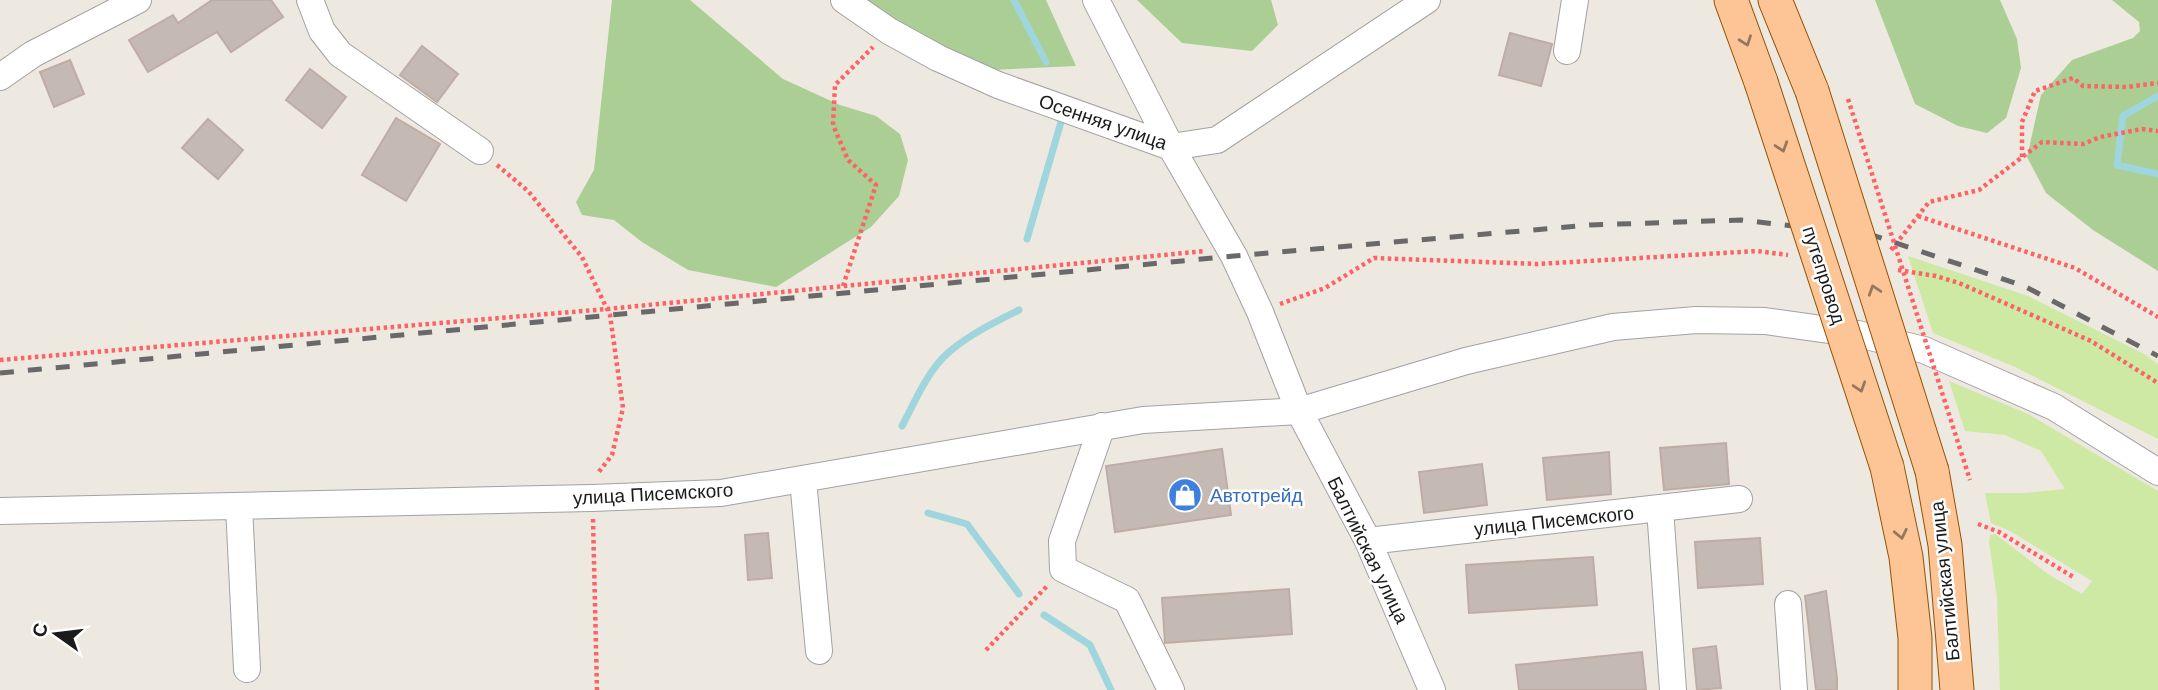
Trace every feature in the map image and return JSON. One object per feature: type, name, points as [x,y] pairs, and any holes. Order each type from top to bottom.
[{"type":"main road","name":"путепровод","points":[[1731,0],[1761,82],[1887,467]]},
{"type":"main road","points":[[1775,0],[1800,59]]},
{"type":"main road","points":[[1786,0],[1800,59]]},
{"type":"main road","name":"Балтийская улица","points":[[1800,59],[1932,471],[1945,545],[1957,690]]},
{"type":"main road","name":"Балтийская улица","points":[[1887,467],[1906,557],[1915,638],[1915,690]]},
{"type":"street","points":[[0,78],[33,54],[138,0]]},
{"type":"street","points":[[310,0],[322,31],[340,54],[480,151]]},
{"type":"street","name":"Осенняя улица","points":[[844,0],[889,31],[938,58],[998,85],[1171,147],[1217,140],[1427,0]]},
{"type":"street","name":"Балтийская улица","points":[[1096,0],[1171,147],[1230,248],[1260,312],[1299,411],[1368,541],[1433,690]]},
{"type":"street","points":[[1567,51],[1575,0]]},
{"type":"street","name":"улица Писемского","points":[[0,511],[720,493],[1143,420],[1299,411],[1466,361],[1613,327],[1696,320],[1765,321],[1858,334],[1924,350],[2054,407],[2158,472]]},
{"type":"street","points":[[1101,426],[1062,541],[1063,569],[1126,600],[1171,690]]},
{"type":"street","points":[[803,480],[819,651]]},
{"type":"street","name":"улица Писемского","points":[[1368,541],[1739,499]]},
{"type":"street","points":[[239,506],[247,669]]},
{"type":"street","points":[[1660,509],[1673,690]]},
{"type":"street","points":[[1788,604],[1794,690]]},
{"type":"path","points":[[844,286],[876,185],[848,160],[833,125],[835,85],[889,31]]},
{"type":"path","points":[[2022,157],[2022,122],[2035,91],[2073,78],[2083,86],[2126,87],[2158,83]]},
{"type":"path","points":[[1848,99],[1970,480]]},
{"type":"path","points":[[1884,259],[1929,202],[1979,190],[2042,142],[2083,144],[2105,136],[2137,130],[2158,131]]},
{"type":"path","points":[[480,151],[528,191],[582,257],[610,315],[624,408],[612,455],[598,473],[592,498],[597,690]]},
{"type":"path","points":[[1917,216],[2075,268],[2158,317]]},
{"type":"path","points":[[0,360],[607,309],[1230,248]]},
{"type":"path","points":[[1260,312],[1325,288],[1374,258],[1538,264],[1757,251],[1797,257]]},
{"type":"path","points":[[1889,269],[1936,276],[1959,283],[2091,341],[2158,383]]},
{"type":"path","points":[[1978,524],[1999,532],[2075,578]]},
{"type":"path","points":[[986,650],[1063,569]]},
{"type":"green space","points":[[612,0],[690,0],[783,79],[840,105],[876,116],[900,134],[908,160],[899,196],[871,227],[776,287],[688,270],[642,242],[614,220],[582,215],[576,202],[594,170]]},
{"type":"green space","points":[[867,0],[1046,0],[1076,66],[992,70],[893,21]]},
{"type":"green space","points":[[1137,0],[1271,0],[1278,25],[1252,51],[1182,43]]},
{"type":"green space","points":[[1875,0],[2000,0],[2017,39],[2021,68],[2006,118],[1987,133],[1958,126],[1915,104]]},
{"type":"green space","points":[[2112,0],[2158,0],[2158,271],[2093,230],[2046,193],[2027,157],[2041,95],[2072,60],[2133,38],[2140,31],[2139,22]]},
{"type":"green space","points":[[1908,256],[2028,296],[2146,355],[2158,364],[2158,439],[2015,367],[1933,333]]},
{"type":"green space","points":[[1949,381],[2028,414],[2158,491],[2158,690],[2000,690],[1997,598],[1990,535],[1995,534],[2048,574],[2082,594],[2092,581],[2010,531],[1991,523],[1985,493],[2065,489],[2041,451],[2005,435],[1965,431]]},
{"type":"building","points":[[212,0],[271,0],[283,17],[231,52],[217,32],[148,72],[129,40],[173,15],[178,23]]},
{"type":"building","points":[[1510,33],[1552,44],[1541,86],[1499,75]]},
{"type":"building","points":[[422,46],[458,74],[437,102],[400,75]]},
{"type":"building","points":[[70,60],[84,94],[54,107],[40,72]]},
{"type":"building","points":[[310,69],[346,97],[322,128],[286,100]]},
{"type":"building","points":[[396,118],[440,144],[406,201],[362,175]]},
{"type":"building","points":[[208,119],[243,150],[218,179],[182,148]]},
{"type":"building","points":[[1726,443],[1729,484],[1664,490],[1660,448]]},
{"type":"building","points":[[1222,449],[1231,515],[1115,532],[1106,466]]},
{"type":"building","points":[[1609,452],[1611,494],[1547,500],[1543,458]]},
{"type":"building","points":[[1482,464],[1487,505],[1424,513],[1419,472]]},
{"type":"building","points":[[768,533],[772,578],[748,580],[745,535]]},
{"type":"building","points":[[1760,538],[1763,584],[1698,588],[1695,542]]},
{"type":"building","points":[[1593,557],[1597,605],[1469,613],[1466,565]]},
{"type":"building","points":[[1289,589],[1292,634],[1165,643],[1162,598]]},
{"type":"building","points":[[1826,591],[1837,690],[1816,690],[1805,596]]},
{"type":"building","points":[[1716,646],[1721,688],[1697,690],[1693,649]]},
{"type":"building","points":[[1642,652],[1646,690],[1519,690],[1516,665]]},
{"type":"waterway","points":[[1014,0],[1046,62]]},
{"type":"waterway","points":[[2158,96],[2123,116],[2117,165],[2158,174]]},
{"type":"waterway","points":[[1027,239],[1061,122]]},
{"type":"waterway","points":[[902,426],[922,387],[941,360],[974,334],[1019,310]]},
{"type":"waterway","points":[[928,513],[967,524],[1019,594]]},
{"type":"waterway","points":[[1044,615],[1090,645],[1111,690]]},
{"type":"railway","points":[[0,373],[1234,256],[1590,225],[1741,220],[1872,235],[2024,286],[2158,356]]},
{"type":"place","name":"Автотрейд","points":[[1185,495]]}]
